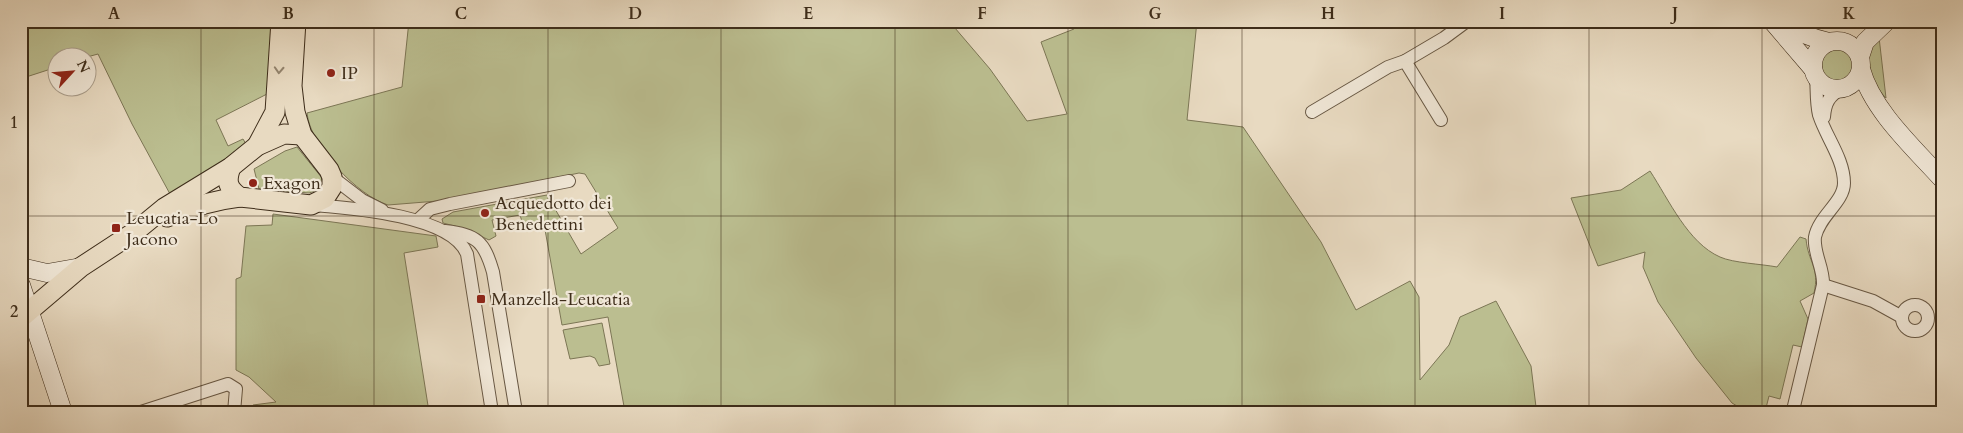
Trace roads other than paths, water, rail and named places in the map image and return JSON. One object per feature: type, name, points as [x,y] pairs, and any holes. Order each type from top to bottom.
[{"type":"main road","points":[[258,146],[275,112],[281,21]]},
{"type":"main road","points":[[136,231],[192,207],[209,202],[240,197],[311,205],[320,202],[329,193],[332,187],[332,177],[329,170],[302,135],[295,112],[292,86],[296,21]]},
{"type":"main road","points":[[1772,21],[1826,86],[1857,94],[1888,119]]},
{"type":"main road","points":[[1781,21],[1814,38],[1852,46],[1861,63],[1869,90],[1888,119],[1942,179]]},
{"type":"main road","points":[[1815,72],[1815,56],[1823,45],[1876,21]]},
{"type":"main road","points":[[1842,89],[1855,81],[1865,42],[1887,21]]},
{"type":"main road","points":[[26,314],[81,266],[136,231],[164,208],[231,167],[258,146],[284,134],[302,135]]},
{"type":"main road","points":[[231,167],[227,178],[228,185],[231,191],[240,197]]},
{"type":"main road","points":[[21,267],[47,273],[81,266]]},
{"type":"main road","points":[[21,284],[26,314],[63,412]]},
{"type":"street","points":[[1312,112],[1388,67],[1405,61],[1444,38],[1467,21]]},
{"type":"street","points":[[1405,61],[1441,120]]},
{"type":"street","points":[[1794,406],[1823,285],[1820,262],[1815,249],[1815,237],[1818,225],[1842,193],[1844,184],[1837,158],[1819,113],[1815,72]]},
{"type":"street","points":[[1825,130],[1824,115],[1826,103],[1832,95],[1842,89]]},
{"type":"street","points":[[332,177],[362,200],[394,216]]},
{"type":"street","points":[[418,220],[430,209],[568,181]]},
{"type":"street","points":[[311,205],[340,207],[418,220],[443,230],[464,233],[474,237],[482,245],[489,259],[516,412]]},
{"type":"street","points":[[443,230],[459,242],[467,254],[492,412]]},
{"type":"street","points":[[467,254],[476,253],[489,259]]},
{"type":"street","points":[[1823,285],[1873,301],[1902,317]]},
{"type":"street","points":[[141,412],[159,409],[228,384],[236,389],[234,412]]},
{"type":"place","name":"IP","points":[[331,73]]},
{"type":"place","name":"Exagon","points":[[253,183]]},
{"type":"place","name":"Acquedotto dei Benedettini","points":[[485,213]]},
{"type":"place","name":"Leucatia-Lo Jacono","points":[[116,228]]},
{"type":"place","name":"Manzella-Leucatia","points":[[481,299]]}]
